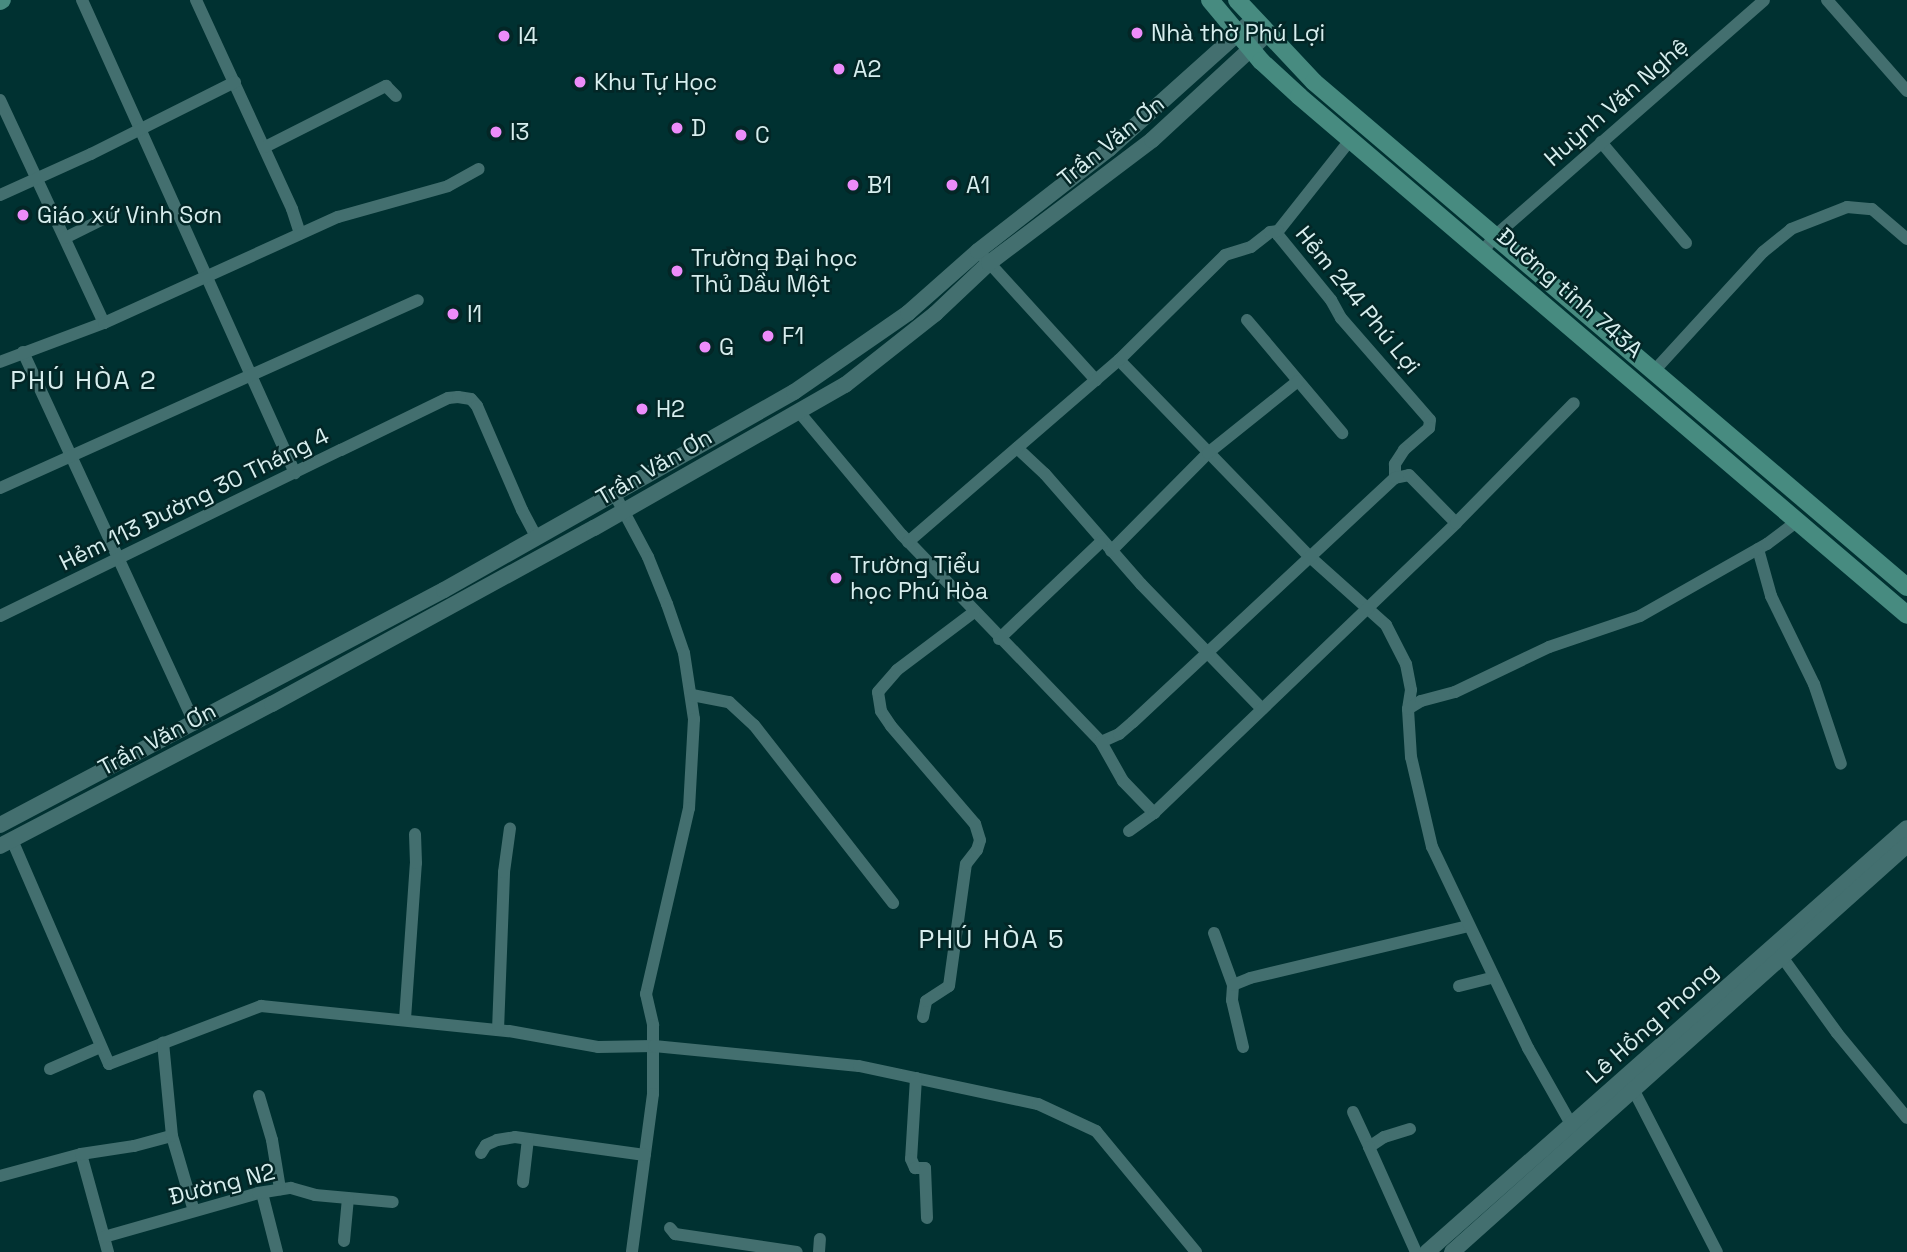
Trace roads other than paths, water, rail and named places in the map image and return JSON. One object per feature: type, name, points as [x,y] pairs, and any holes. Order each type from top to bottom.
[{"type":"main road","name":"Đường tỉnh 743A","points":[[1210,0],[1251,50],[1299,96],[1907,615]]},
{"type":"main road","name":"Đường tỉnh 743A","points":[[1237,0],[1314,82],[1907,586]]},
{"type":"street","points":[[82,0],[248,375],[295,473]]},
{"type":"street","points":[[196,0],[265,147],[300,234]]},
{"type":"street","name":"Huỳnh Văn Nghệ","points":[[1483,251],[1496,235],[1763,0]]},
{"type":"street","points":[[1827,0],[1907,91]]},
{"type":"street","name":"Trần Văn Ơn","points":[[6,843],[272,704],[623,511],[799,412],[872,366],[935,314],[983,257],[1254,20]]},
{"type":"street","name":"Trần Văn Ơn","points":[[0,825],[195,724],[537,538],[794,392],[851,355],[983,257],[1152,140],[1267,34]]},
{"type":"street","points":[[0,195],[234,82]]},
{"type":"street","points":[[265,147],[386,86],[396,96]]},
{"type":"street","points":[[0,100],[104,323]]},
{"type":"street","name":"Hẻm 244 Phú Lợi","points":[[1352,139],[1278,230],[1285,247],[1331,300],[1341,318],[1430,420],[1429,428],[1404,450],[1395,464],[1395,478]]},
{"type":"street","points":[[1601,142],[1686,243]]},
{"type":"street","points":[[0,362],[104,323],[300,234],[369,207],[448,186],[480,169]]},
{"type":"street","points":[[1654,371],[1763,252],[1791,229],[1847,207],[1872,209],[1907,239]]},
{"type":"street","points":[[65,237],[113,214]]},
{"type":"street","points":[[908,542],[1119,360],[1224,255],[1251,247],[1270,232],[1278,230]]},
{"type":"street","points":[[983,257],[1096,380]]},
{"type":"street","points":[[0,488],[418,300]]},
{"type":"street","points":[[1247,320],[1342,433]]},
{"type":"street","points":[[23,352],[195,724]]},
{"type":"street","points":[[1119,360],[1310,557],[1391,631],[1406,664],[1411,690],[1408,709],[1412,757],[1432,847],[1528,1048],[1571,1124]]},
{"type":"street","points":[[999,639],[1107,546],[1208,453],[1298,381]]},
{"type":"street","name":"Hẻm 113 Đường 30 Tháng 4","points":[[0,616],[448,398],[471,399],[537,538]]},
{"type":"street","points":[[1129,831],[1154,813],[1456,523],[1574,403]]},
{"type":"street","points":[[799,412],[908,542],[1101,742],[1123,782],[1154,813]]},
{"type":"street","points":[[1017,448],[1045,474],[1107,546],[1262,709]]},
{"type":"street","points":[[1101,742],[1119,734],[1395,478],[1409,475],[1456,523]]},
{"type":"street","points":[[615,495],[648,557],[667,604],[684,653],[694,719],[689,808],[646,994],[654,1046],[653,1094],[632,1252]]},
{"type":"street","points":[[1408,709],[1421,701],[1455,692],[1582,634],[1640,616],[1758,549],[1797,521]]},
{"type":"street","points":[[1758,549],[1772,596],[1814,684],[1841,764]]},
{"type":"street","points":[[923,1017],[926,1001],[949,986],[966,864],[977,850],[980,840],[975,824],[891,726],[881,710],[878,692],[897,670],[974,612]]},
{"type":"street","points":[[692,695],[729,702],[754,724],[892,903]]},
{"type":"street","points":[[498,1030],[505,872],[510,828]]},
{"type":"street","name":"Lê Hồng Phong","points":[[1452,1252],[1630,1082],[1907,828]]},
{"type":"street","points":[[405,1019],[416,863],[415,834]]},
{"type":"street","points":[[6,843],[109,1064],[261,1006],[498,1030],[598,1047],[654,1046],[859,1066],[1038,1104],[1097,1131],[1196,1252]]},
{"type":"street","name":"Lê Hồng Phong","points":[[1777,950],[1907,845]]},
{"type":"street","points":[[1233,985],[1277,971],[1469,926]]},
{"type":"street","points":[[1214,933],[1233,985],[1232,1000],[1243,1047]]},
{"type":"street","points":[[1777,950],[1837,1033],[1907,1118]]},
{"type":"street","points":[[1459,986],[1494,977]]},
{"type":"street","points":[[163,1042],[172,1136],[194,1212]]},
{"type":"street","points":[[50,1069],[100,1047]]},
{"type":"street","points":[[916,1078],[911,1159],[915,1168],[925,1168],[927,1218]]},
{"type":"street","points":[[1630,1082],[1717,1252]]},
{"type":"street","name":"Lê Hồng Phong","points":[[1427,1252],[1571,1124],[1630,1082]]},
{"type":"street","points":[[259,1096],[272,1140],[280,1189]]},
{"type":"street","points":[[1353,1112],[1416,1252]]},
{"type":"street","points":[[1369,1147],[1384,1137],[1410,1129]]},
{"type":"street","points":[[0,1176],[81,1154],[134,1146],[172,1136]]},
{"type":"street","points":[[481,1153],[497,1140],[515,1137],[645,1155]]},
{"type":"street","points":[[523,1182],[528,1139]]},
{"type":"street","points":[[81,1154],[108,1252]]},
{"type":"street","name":"Đường N2","points":[[104,1237],[280,1189],[291,1188],[315,1195],[393,1202]]},
{"type":"street","points":[[262,1192],[277,1252]]},
{"type":"street","points":[[344,1241],[348,1198]]},
{"type":"street","points":[[670,1228],[675,1234],[797,1252]]},
{"type":"place","name":"Nhà thờ Phú Lợi","points":[[1137,33]]},
{"type":"place","name":"I4","points":[[504,36]]},
{"type":"place","name":"A2","points":[[839,69]]},
{"type":"place","name":"Khu Tự Học","points":[[580,82]]},
{"type":"place","name":"D","points":[[677,128]]},
{"type":"place","name":"I3","points":[[496,132]]},
{"type":"place","name":"C","points":[[741,135]]},
{"type":"place","name":"B1","points":[[853,185]]},
{"type":"place","name":"A1","points":[[952,185]]},
{"type":"place","name":"Giáo xứ Vinh Sơn","points":[[23,215]]},
{"type":"place","name":"Trường Đại học Thủ Dầu Một","points":[[677,271]]},
{"type":"place","name":"I1","points":[[453,314]]},
{"type":"place","name":"F1","points":[[768,336]]},
{"type":"place","name":"G","points":[[705,347]]},
{"type":"place","name":"H2","points":[[642,409]]},
{"type":"place","name":"Trường Tiểu học Phú Hòa","points":[[836,578]]},
{"type":"district","name":"PHÚ HÒA 2","points":[[84,381]]},
{"type":"district","name":"PHÚ HÒA 5","points":[[992,940]]}]
